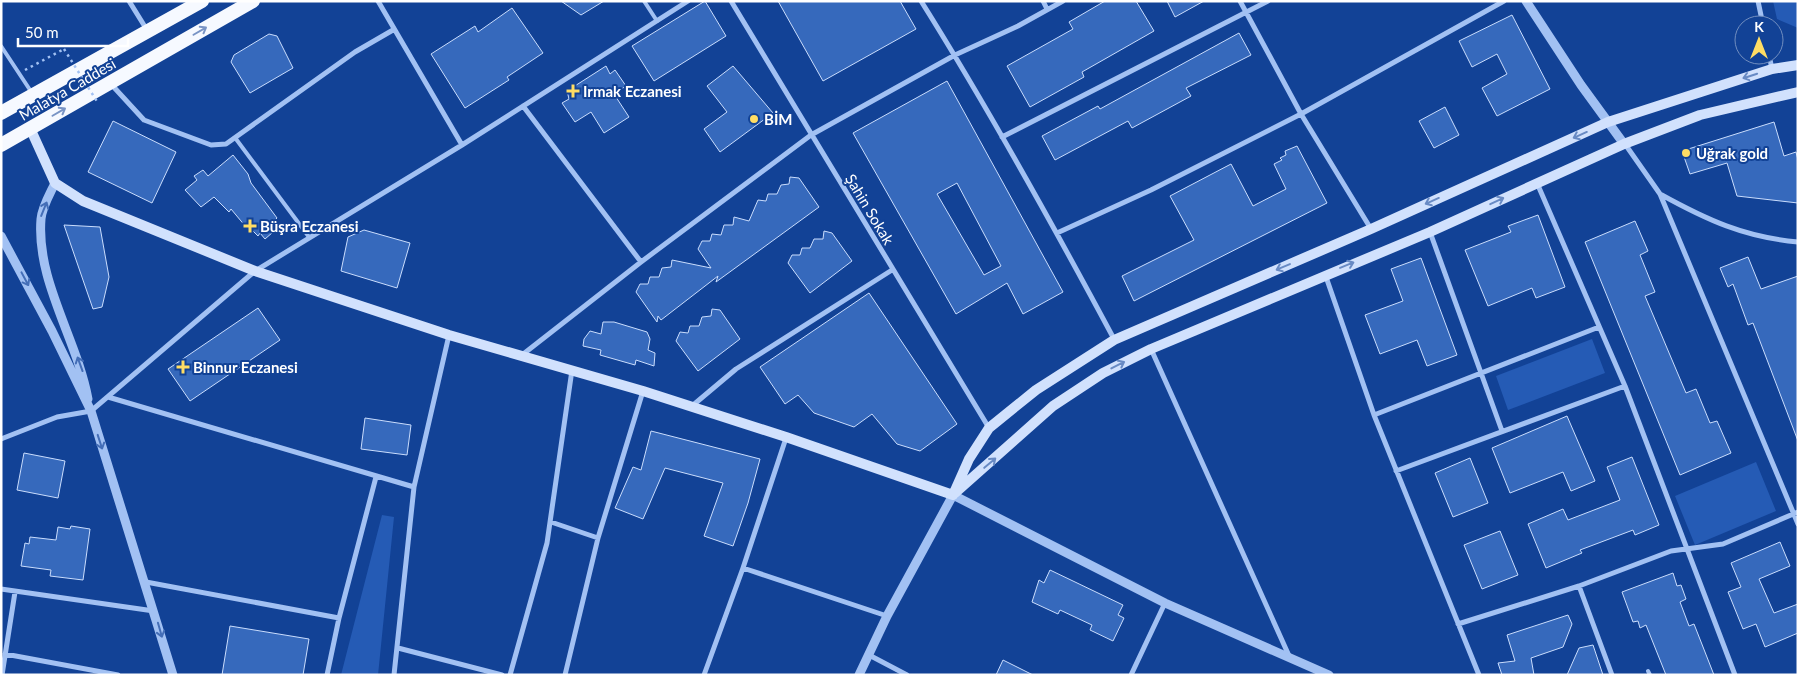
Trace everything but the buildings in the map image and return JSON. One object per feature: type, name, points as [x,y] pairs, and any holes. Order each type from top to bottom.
[{"type":"highway","name":"Malatya Caddesi","points":[[1,114],[202,1]]},
{"type":"highway","name":"Malatya Caddesi","points":[[1,145],[253,1]]},
{"type":"main road","points":[[952,495],[969,459],[989,428],[1036,390],[1114,340],[1371,229],[1608,122],[1772,69],[1798,65]]},
{"type":"main road","points":[[952,495],[1053,406],[1103,373],[1151,349],[1325,274],[1430,232],[1624,144],[1700,115],[1798,92]]},
{"type":"main road","points":[[30,128],[55,183],[83,201],[255,271],[449,335],[522,354],[643,391],[786,437],[952,495]]},
{"type":"street","points":[[129,1],[147,31]]},
{"type":"street","points":[[378,1],[393,30],[462,145]]},
{"type":"street","points":[[1,440],[58,417],[91,411],[255,271],[462,145],[688,1]]},
{"type":"street","name":"Şahin Sokak","points":[[731,1],[989,428]]},
{"type":"street","points":[[921,1],[955,55],[1057,233],[1114,340]]},
{"type":"street","points":[[1043,1],[1047,9]]},
{"type":"street","points":[[522,354],[811,135],[955,55],[1018,26],[1063,1]]},
{"type":"street","points":[[1240,1],[1301,114],[1371,229]]},
{"type":"street","points":[[1002,137],[1268,1]]},
{"type":"street","points":[[1057,233],[1151,190],[1301,114],[1504,1]]},
{"type":"street","points":[[1526,1],[1608,122],[1660,194],[1796,513],[1798,524]]},
{"type":"street","points":[[1758,1],[1761,15]]},
{"type":"street","points":[[110,83],[144,120],[211,145],[226,144],[236,139],[355,52],[393,30]]},
{"type":"street","points":[[1771,65],[1772,69]]},
{"type":"street","points":[[523,106],[641,262]]},
{"type":"street","points":[[1537,182],[1625,386],[1685,548],[1735,675]]},
{"type":"street","points":[[55,183],[41,217],[43,261],[83,373],[91,411],[146,582],[173,675]]},
{"type":"street","points":[[1660,194],[1706,220],[1766,239],[1798,242]]},
{"type":"street","points":[[1430,232],[1502,431]]},
{"type":"street","points":[[1,236],[52,331],[91,411]]},
{"type":"street","points":[[690,407],[736,369],[892,270]]},
{"type":"street","points":[[1325,274],[1374,415],[1479,675]]},
{"type":"street","points":[[1374,415],[1482,375],[1600,327]]},
{"type":"street","points":[[394,675],[414,487],[449,335]]},
{"type":"street","points":[[1151,349],[1291,658]]},
{"type":"street","points":[[510,675],[548,543],[572,369]]},
{"type":"street","points":[[1396,472],[1625,386]]},
{"type":"street","points":[[565,675],[598,538],[643,391]]},
{"type":"street","points":[[108,397],[414,487]]},
{"type":"street","points":[[704,675],[743,568],[786,437]]},
{"type":"street","points":[[327,675],[339,618],[376,477]]},
{"type":"street","points":[[859,675],[887,616],[952,495],[1165,603],[1329,675]]},
{"type":"street","points":[[1458,624],[1580,586],[1656,556],[1685,548],[1711,547],[1723,544],[1796,513]]},
{"type":"street","points":[[550,522],[598,538]]},
{"type":"street","points":[[743,568],[887,616]]},
{"type":"street","points":[[146,582],[339,618]]},
{"type":"street","points":[[1580,586],[1612,675]]},
{"type":"street","points":[[1,590],[155,611]]},
{"type":"street","points":[[2,675],[15,592]]},
{"type":"street","points":[[1132,675],[1165,603]]},
{"type":"street","points":[[398,648],[502,675]]},
{"type":"street","points":[[5,654],[118,675]]},
{"type":"street","points":[[869,655],[907,675]]},
{"type":"lane","points":[[644,1],[657,21]]},
{"type":"lane","points":[[1,46],[33,95]]},
{"type":"lane","points":[[236,139],[309,237]]},
{"type":"path","points":[[20,73],[64,49],[98,103]]},
{"type":"shaded area","points":[[1773,1],[1798,1],[1798,28],[1784,22],[1784,15],[1776,15]]},
{"type":"shaded area","points":[[1592,339],[1605,373],[1508,410],[1496,376]]},
{"type":"shaded area","points":[[1756,462],[1776,511],[1695,545],[1675,496]]},
{"type":"shaded area","points":[[382,515],[394,517],[378,675],[341,675]]},
{"type":"place","name":"Irmak Eczanesi","points":[[573,91]]},
{"type":"place","name":"BİM","points":[[754,119]]},
{"type":"place","name":"Uğrak gold","points":[[1686,153]]},
{"type":"place","name":"Büşra Eczanesi","points":[[250,226]]},
{"type":"place","name":"Binnur Eczanesi","points":[[183,367]]}]
